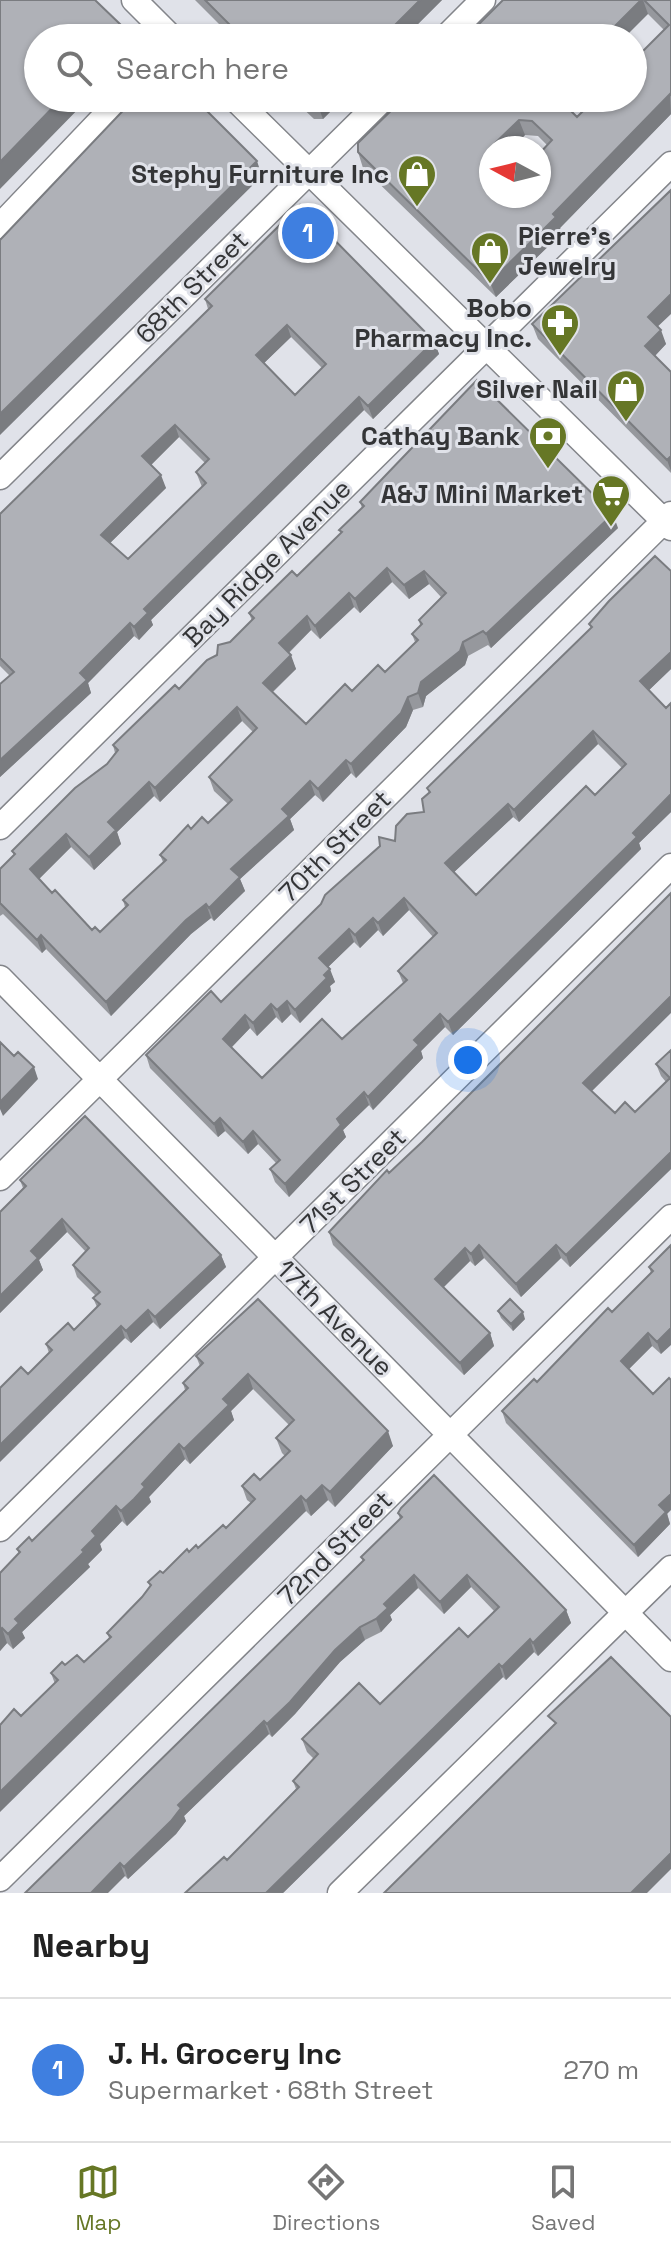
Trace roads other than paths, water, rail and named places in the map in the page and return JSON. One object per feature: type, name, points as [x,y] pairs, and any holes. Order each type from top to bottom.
[{"type":"street","points":[[134,0],[158,24]]},
{"type":"street","points":[[459,24],[483,0]]},
{"type":"street","points":[[0,226],[109,112]]},
{"type":"street","points":[[248,112],[669,521]]},
{"type":"street","name":"68th Street","points":[[0,477],[370,112]]},
{"type":"street","name":"Bay Ridge Avenue","points":[[0,827],[671,164]]},
{"type":"street","name":"70th Street","points":[[0,1178],[669,521]]},
{"type":"street","name":"71st Street","points":[[0,1529],[671,866]]},
{"type":"street","name":"17th Avenue","points":[[0,978],[671,1659]]},
{"type":"street","name":"72nd Street","points":[[0,1879],[671,1217]]},
{"type":"street","points":[[340,1893],[671,1568]]},
{"type":"place","name":"Stephy Furniture Inc","points":[[417,208]]},
{"type":"place","name":"J. H. Grocery Inc","points":[[308,233]]},
{"type":"place","name":"Pierre's Jewelry","points":[[490,285]]},
{"type":"place","name":"Bobo Pharmacy Inc.","points":[[560,357]]},
{"type":"place","name":"Silver Nail","points":[[626,423]]},
{"type":"place","name":"Cathay Bank","points":[[548,470]]},
{"type":"place","name":"A&J Mini Market","points":[[611,528]]}]
